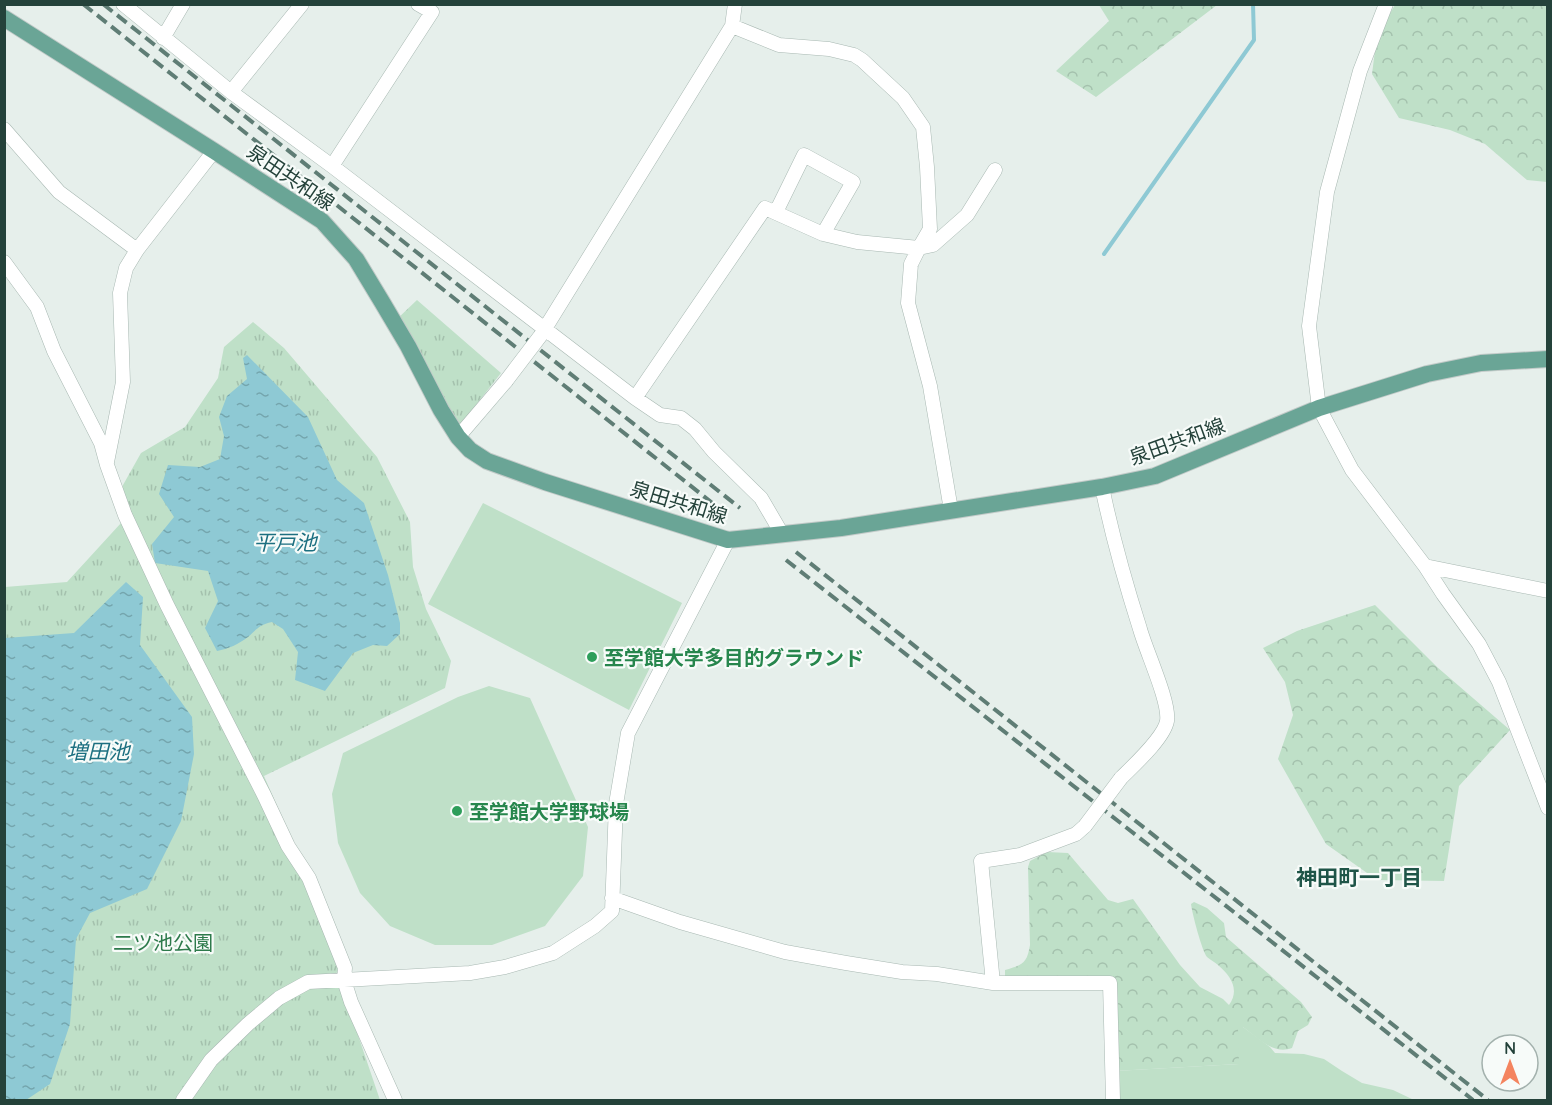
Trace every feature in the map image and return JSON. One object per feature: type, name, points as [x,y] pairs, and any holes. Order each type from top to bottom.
[{"type":"main road","name":"泉田共和線","points":[[4,18],[322,221],[356,259],[408,346],[441,410],[458,437],[470,450],[487,461],[545,482],[728,540],[841,528],[1102,487],[1155,476],[1319,408],[1427,374],[1481,363],[1548,359]]},
{"type":"street","points":[[123,4],[231,92],[332,166],[543,332],[660,415],[681,418],[695,429],[714,452],[761,498],[782,534]]},
{"type":"street","points":[[163,38],[183,4]]},
{"type":"street","points":[[231,92],[302,4]]},
{"type":"street","points":[[332,166],[432,12],[418,4]]},
{"type":"street","points":[[458,437],[506,381],[543,332],[732,26],[735,4]]},
{"type":"street","points":[[1386,4],[1360,71],[1327,192],[1309,326],[1319,408],[1352,470],[1479,644],[1499,682],[1548,808]]},
{"type":"street","points":[[732,26],[779,45],[829,49],[854,55],[903,98],[923,127],[930,229],[911,264],[908,303],[930,386],[951,510]]},
{"type":"street","points":[[4,129],[59,192],[137,250]]},
{"type":"street","points":[[107,465],[123,382],[120,293],[126,268],[137,250],[214,151]]},
{"type":"street","points":[[776,212],[804,155],[853,182],[823,234]]},
{"type":"street","points":[[635,398],[765,208],[823,234],[857,242],[919,248],[933,245],[966,215],[995,170]]},
{"type":"street","points":[[4,262],[37,307],[54,351],[101,443],[125,515],[167,605],[288,846],[309,878],[345,968],[344,980],[351,1002],[395,1101]]},
{"type":"street","points":[[993,983],[981,861],[1020,855],[1076,834],[1085,826],[1120,778],[1152,746],[1167,723],[1167,708],[1140,631],[1102,487]]},
{"type":"street","points":[[183,1101],[211,1060],[248,1024],[279,998],[308,982],[470,973],[505,967],[553,953],[596,926],[612,911],[616,804],[628,733],[728,540]]},
{"type":"street","points":[[1425,567],[1548,591]]},
{"type":"street","points":[[612,898],[680,922],[785,952],[902,972],[937,974],[993,983],[1110,983],[1113,1101]]},
{"type":"green space","points":[[1099,5],[1217,5],[1096,97],[1056,71],[1109,21]]},
{"type":"green space","points":[[1395,5],[1547,5],[1547,182],[1527,180],[1485,144],[1450,130],[1399,118],[1372,74],[1377,35]]},
{"type":"green space","points":[[417,300],[501,373],[457,429],[396,320]]},
{"type":"green space","name":"二ツ池公園","points":[[253,322],[284,348],[377,457],[410,522],[413,567],[426,609],[451,661],[445,688],[264,776],[346,964],[334,975],[344,994],[380,1100],[5,1100],[5,587],[67,582],[121,523],[123,485],[141,453],[185,427],[218,378],[224,347]]},
{"type":"green space","name":"至学館大学多目的グラウンド","points":[[483,503],[682,603],[629,710],[428,604]]},
{"type":"green space","points":[[1375,605],[1437,667],[1510,730],[1459,786],[1444,881],[1377,880],[1326,844],[1278,759],[1293,715],[1285,682],[1263,648],[1297,631]]},
{"type":"green space","name":"至学館大学野球場","points":[[489,686],[530,698],[588,827],[583,876],[545,926],[492,945],[435,945],[390,926],[360,893],[338,843],[332,794],[343,753],[458,697]]},
{"type":"green space","points":[[1047,852],[1068,853],[1108,900],[1118,903],[1133,899],[1180,965],[1200,987],[1223,999],[1229,1005],[1234,989],[1223,969],[1207,957],[1191,904],[1194,902],[1207,908],[1224,923],[1226,937],[1301,1002],[1312,1017],[1308,1025],[1298,1031],[1292,1048],[1285,1050],[1272,1047],[1243,1027],[1239,1064],[1115,1071],[1112,979],[1010,979],[1005,976],[1005,970],[1020,965],[1027,956],[1030,945],[1028,867],[1030,861]]},
{"type":"green space","points":[[1243,1027],[1275,1053],[1304,1054],[1324,1059],[1362,1083],[1393,1090],[1414,1100],[1116,1100],[1115,1071],[1239,1064],[1238,1028]]},
{"type":"water","name":"平戸池","points":[[247,355],[308,417],[337,480],[364,503],[388,575],[400,623],[400,634],[387,646],[373,645],[353,653],[325,691],[295,680],[298,652],[283,629],[272,622],[261,626],[237,644],[217,651],[205,628],[218,601],[208,571],[155,563],[152,544],[174,517],[159,494],[168,465],[200,467],[220,459],[224,436],[219,417],[227,396],[247,379],[243,358]]},
{"type":"water","name":"増田池","points":[[126,582],[143,597],[140,645],[192,717],[194,754],[181,821],[147,889],[90,913],[76,939],[70,1024],[50,1084],[26,1100],[5,1100],[5,638],[74,633]]},
{"type":"waterway","points":[[1104,254],[1254,40],[1253,4]]},
{"type":"railway","points":[[83,4],[730,517]]},
{"type":"railway","points":[[103,4],[740,508]]},
{"type":"railway","points":[[796,552],[1488,1100]]},
{"type":"railway","points":[[786,560],[1473,1100]]},
{"type":"place","name":"至学館大学多目的グラウンド","points":[[592,657]]},
{"type":"place","name":"至学館大学野球場","points":[[457,811]]},
{"type":"district","name":"神田町一丁目","points":[[1359,877]]}]
